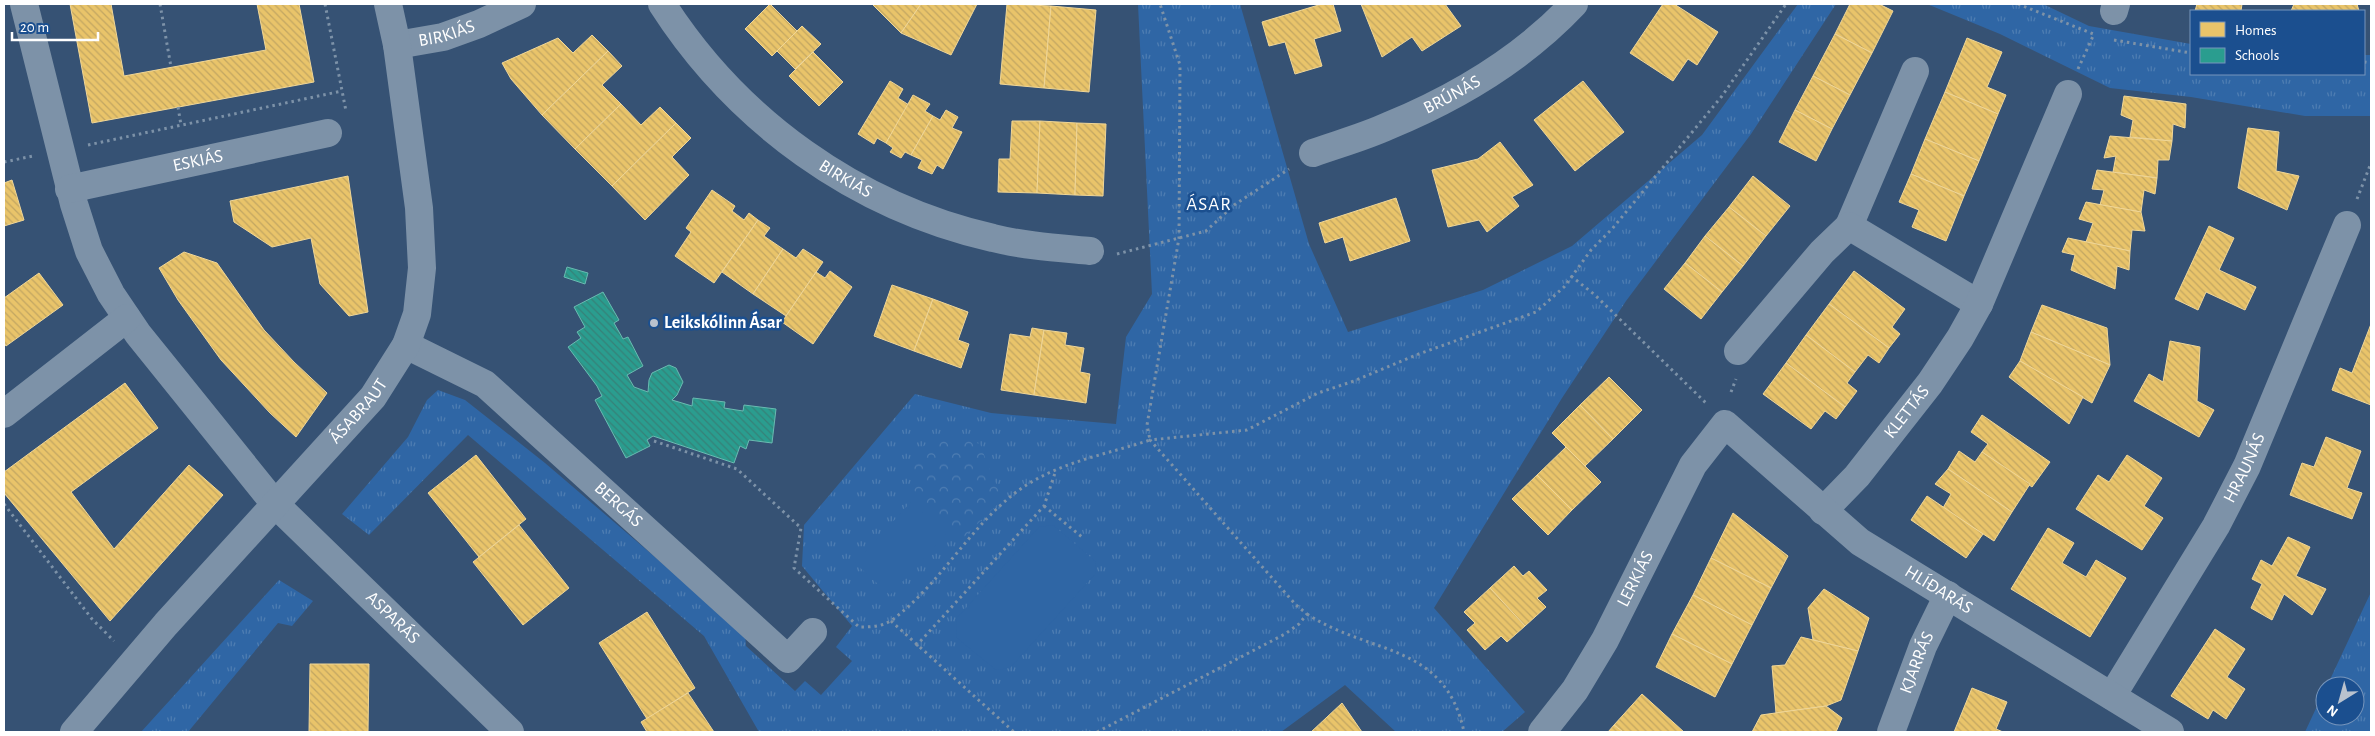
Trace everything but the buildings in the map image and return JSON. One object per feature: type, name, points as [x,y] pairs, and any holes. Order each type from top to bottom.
[{"type":"street","points":[[24,4],[69,189],[89,251],[111,294],[127,318],[275,504]]},
{"type":"street","name":"ÁSABRAUT","points":[[74,732],[134,661],[373,397],[406,345],[417,314],[422,268],[419,208],[397,45],[388,4]]},
{"type":"street","name":"BIRKIÁS","points":[[397,45],[444,37],[522,4]]},
{"type":"street","name":"BIRKIÁS","points":[[662,4],[705,64],[738,100],[775,132],[814,161],[856,186],[900,208],[965,231],[1041,247],[1090,251]]},
{"type":"street","name":"BRÚNÁS","points":[[1313,153],[1388,127],[1463,89],[1497,68],[1534,40],[1574,4]]},
{"type":"street","points":[[1738,351],[1822,252],[1849,226],[1916,71]]},
{"type":"street","name":"KLETTÁS","points":[[1823,511],[1857,476],[1930,383],[1960,338],[1979,304],[2068,94]]},
{"type":"street","name":"ESKIÁS","points":[[69,189],[338,126]]},
{"type":"street","points":[[1849,226],[1979,304]]},
{"type":"street","name":"HRAUNÁS","points":[[2112,696],[2216,526],[2248,466],[2347,226]]},
{"type":"street","points":[[4,414],[127,318]]},
{"type":"street","name":"BERGÁS","points":[[406,345],[485,384],[788,659],[813,632]]},
{"type":"street","name":"HLÍÐARÁS","points":[[1725,424],[1860,542],[2170,732]]},
{"type":"street","name":"LERKIÁS","points":[[1542,732],[1575,690],[1605,640],[1693,466],[1725,424]]},
{"type":"street","name":"ASPARÁS","points":[[275,504],[510,732]]},
{"type":"street","name":"KJARRÁS","points":[[1891,732],[1922,646],[1948,596]]},
{"type":"path","points":[[160,4],[171,67]]},
{"type":"path","points":[[325,4],[342,92],[338,126]]},
{"type":"path","points":[[1160,4],[1180,65],[1179,238],[1147,425],[1150,440],[1307,614],[1324,626],[1408,656],[1423,665],[1434,675],[1454,699],[1464,732]]},
{"type":"path","points":[[654,441],[736,469],[801,528],[794,568],[859,627],[874,628],[891,621],[936,578],[991,513],[1018,491],[1056,469],[1150,440],[1247,430],[1318,393],[1354,381],[1443,345],[1532,315],[1557,294],[1722,96],[1786,4]]},
{"type":"path","points":[[2068,94],[2094,34],[2115,7]]},
{"type":"path","points":[[60,151],[342,92]]},
{"type":"path","points":[[178,107],[181,125]]},
{"type":"path","points":[[1090,251],[1121,254],[1206,231],[1234,206],[1313,153]]},
{"type":"path","points":[[2347,226],[2371,163]]},
{"type":"path","points":[[1571,276],[1595,295],[1690,386],[1725,424]]},
{"type":"path","points":[[916,646],[1044,506],[1056,469]]},
{"type":"path","points":[[4,504],[92,619],[134,661]]},
{"type":"path","points":[[1044,506],[1082,537]]},
{"type":"path","points":[[1097,732],[1285,634],[1299,624],[1307,614]]},
{"type":"path","points":[[891,621],[916,646],[1014,732]]},
{"type":"green space","points":[[1138,4],[1240,4],[1309,244],[1348,332],[1483,290],[1572,246],[1702,135],[1798,4],[1836,4],[1751,134],[1626,301],[1562,398],[1434,608],[1525,712],[1502,732],[1396,732],[1345,685],[1281,732],[759,732],[704,636],[468,435],[369,535],[342,514],[408,437],[427,400],[438,390],[465,400],[545,463],[745,634],[746,646],[795,691],[805,681],[821,695],[852,661],[836,647],[852,626],[802,566],[804,525],[915,394],[991,413],[1116,424],[1126,337],[1152,294]]},
{"type":"green space","points":[[1927,4],[2043,4],[2089,26],[2190,44],[2190,75],[2365,75],[2365,55],[2371,55],[2371,116],[2305,116],[2191,97],[2110,88],[2000,34]]},
{"type":"green space","points":[[946,434],[980,444],[992,476],[1004,498],[962,539],[916,496],[908,467],[922,447]]},
{"type":"green space","points":[[911,502],[946,534],[890,595],[855,563]]},
{"type":"green space","points":[[1053,525],[1095,561],[1096,573],[1010,668],[996,670],[957,638],[956,619],[1039,527]]},
{"type":"green space","points":[[279,580],[313,601],[292,626],[278,623],[188,732],[141,732]]},
{"type":"green space","points":[[2371,592],[2371,732],[2305,732],[2315,710],[2315,726],[2365,726],[2365,676],[2332,676]]},
{"type":"place","name":"Leikskólinn Ásar","points":[[654,323]]},
{"type":"district","name":"ÁSAR","points":[[1209,204]]}]
